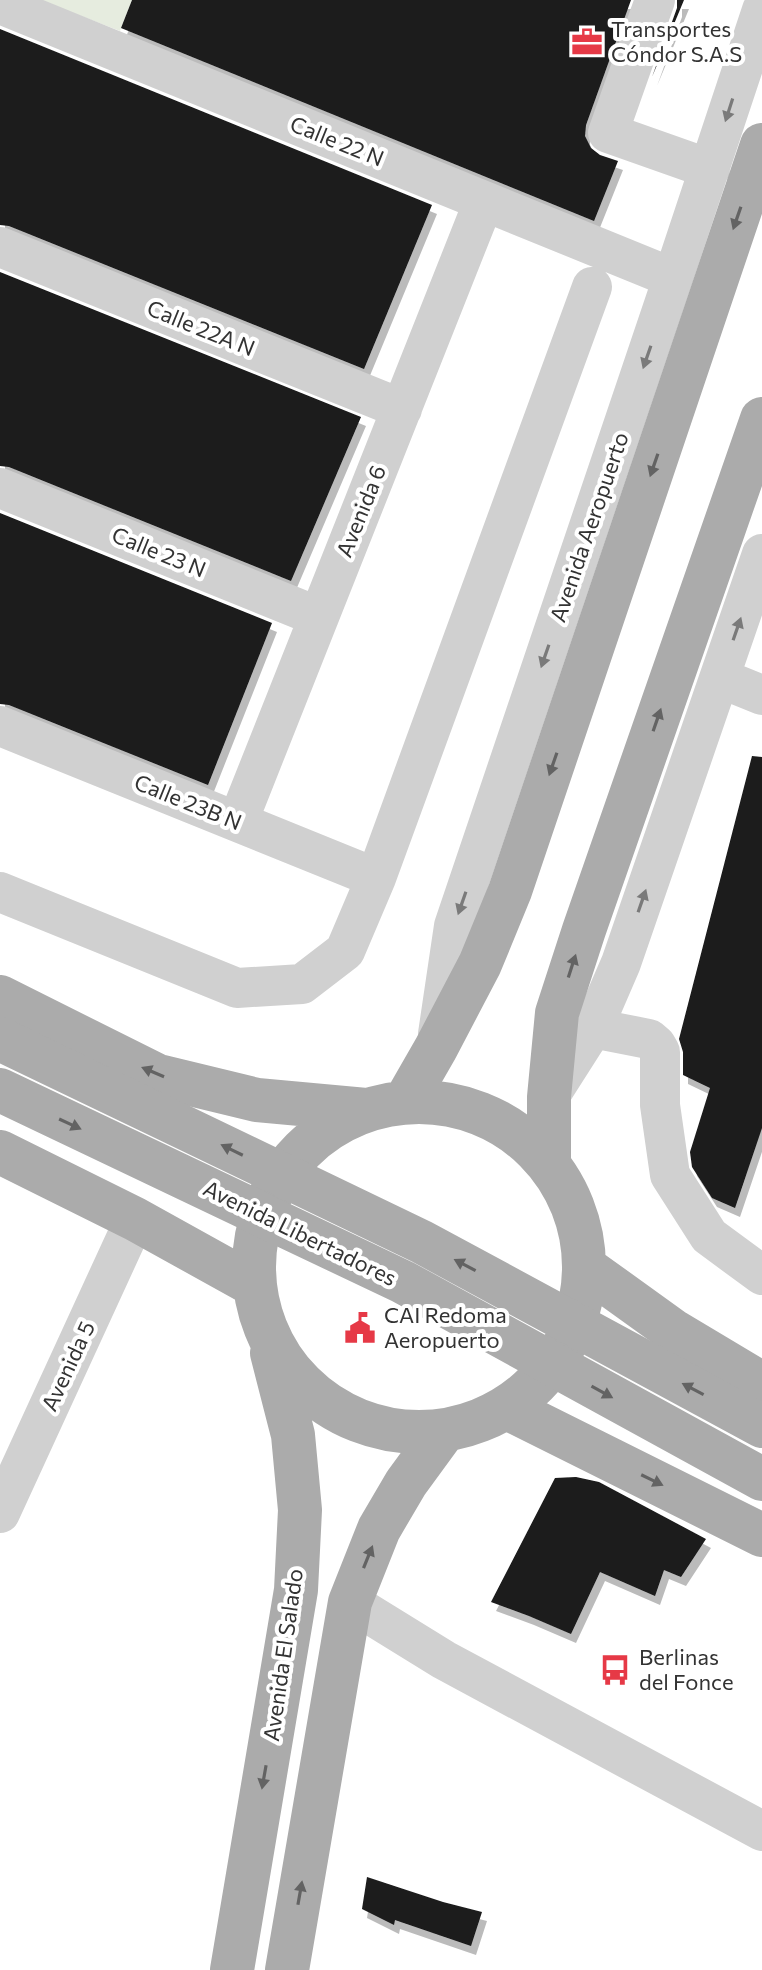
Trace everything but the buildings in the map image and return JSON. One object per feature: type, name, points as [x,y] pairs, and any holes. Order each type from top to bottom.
[{"type":"main road","name":"Avenida Aeropuerto","points":[[386,1106],[436,1048],[480,964],[510,891],[762,145]]},
{"type":"main road","points":[[549,1163],[549,1097],[575,1020],[600,885],[762,419]]},
{"type":"main road","points":[[0,997],[158,1076],[257,1100],[386,1106],[446,1104],[485,1115],[520,1135],[549,1163],[576,1212],[586,1268],[576,1323],[548,1371],[507,1408],[444,1431],[392,1430],[342,1414],[299,1382],[269,1340]]},
{"type":"main road","name":"Avenida Libertadores","points":[[0,1039],[422,1242],[762,1426]]},
{"type":"main road","name":"Avenida Libertadores","points":[[0,1090],[403,1282],[762,1479]]},
{"type":"main road","name":"Avenida El Salado","points":[[232,1970],[296,1590],[300,1510],[293,1435],[254,1285],[256,1230],[278,1178],[316,1136],[386,1106]]},
{"type":"main road","points":[[0,1152],[135,1219],[254,1285]]},
{"type":"main road","points":[[586,1268],[675,1332],[762,1384]]},
{"type":"main road","points":[[507,1408],[762,1535]]},
{"type":"main road","points":[[287,1970],[350,1602],[379,1529],[406,1483],[444,1431]]},
{"type":"street","points":[[655,0],[608,133],[710,169]]},
{"type":"street","name":"Calle 22 N","points":[[0,4],[673,278]]},
{"type":"street","name":"Avenida Aeropuerto","points":[[436,1048],[454,926],[762,10]]},
{"type":"street","name":"Avenida 6","points":[[238,821],[484,201]]},
{"type":"street","name":"Calle 22A N","points":[[0,247],[402,409]]},
{"type":"street","points":[[0,892],[237,988],[302,984],[345,951],[376,878],[592,287]]},
{"type":"street","name":"Calle 23 N","points":[[0,488],[319,617]]},
{"type":"street","points":[[762,554],[621,963],[575,1020],[649,1039],[656,1045],[660,1052],[660,1105],[670,1175],[709,1236],[762,1275]]},
{"type":"street","points":[[720,678],[762,695]]},
{"type":"street","name":"Calle 23B N","points":[[0,726],[376,878]]},
{"type":"street","name":"Avenida 5","points":[[0,1513],[135,1219]]},
{"type":"street","points":[[350,1602],[444,1660],[762,1831]]},
{"type":"shaded area","points":[[40,0],[132,0],[120,31]]},
{"type":"place","name":"Transportes Cóndor S.A.S","points":[[587,42]]},
{"type":"place","name":"CAI Redoma Aeropuerto","points":[[360,1328]]},
{"type":"place","name":"Berlinas del Fonce","points":[[615,1670]]}]
